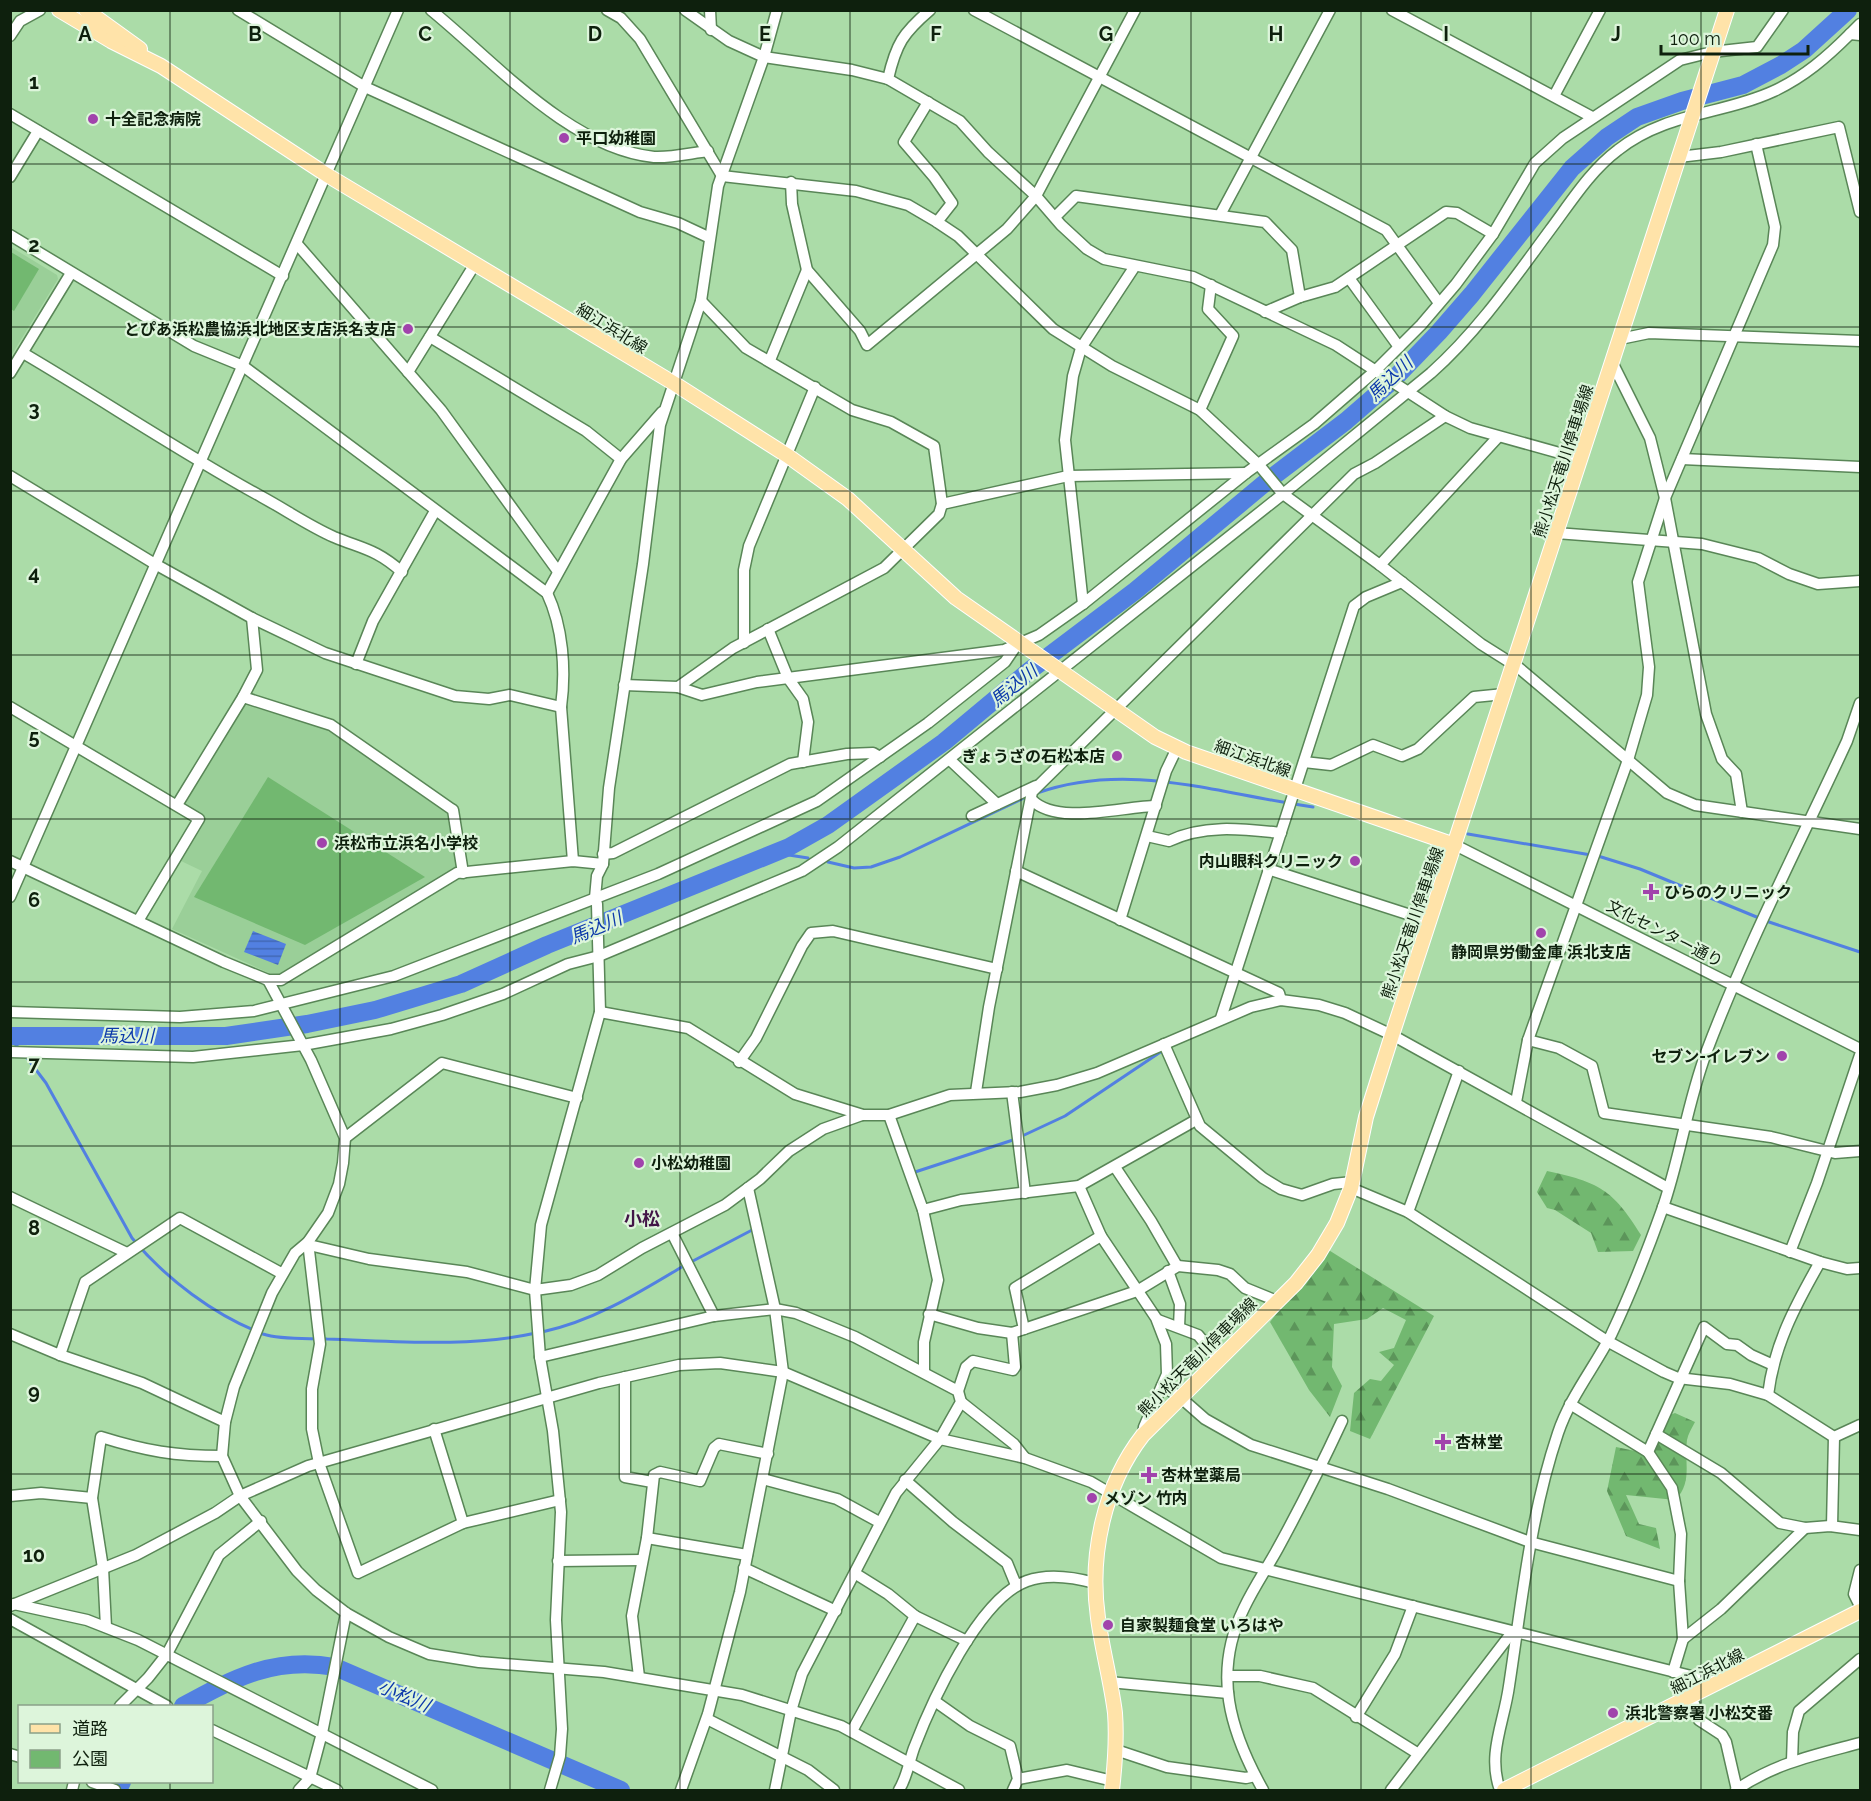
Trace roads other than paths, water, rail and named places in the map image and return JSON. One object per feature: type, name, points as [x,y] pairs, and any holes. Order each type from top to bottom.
[{"type":"main road","name":"細江浜北線","points":[[59,10],[111,41],[160,66],[327,175],[675,384],[788,456],[848,499],[956,598],[1155,737],[1292,798],[1455,845]]},
{"type":"main road","name":"細江浜北線","points":[[86,10],[125,37],[160,66]]},
{"type":"main road","name":"熊小松天竜川停車場線","points":[[1113,1786],[1116,1750],[1114,1711],[1095,1583],[1098,1551],[1111,1491],[1123,1463],[1143,1435],[1296,1283],[1318,1255],[1337,1224],[1351,1185],[1366,1117],[1392,1035],[1613,364],[1726,10]]},
{"type":"main road","name":"細江浜北線","points":[[1502,1791],[1860,1611]]},
{"type":"street","points":[[10,36],[20,21],[40,10]]},
{"type":"street","points":[[238,10],[365,87],[640,212],[678,224],[708,237]]},
{"type":"street","points":[[10,897],[398,10]]},
{"type":"street","points":[[431,10],[557,116],[587,135],[624,150],[654,157],[708,151]]},
{"type":"street","points":[[607,10],[621,18],[640,39],[722,176]]},
{"type":"street","points":[[685,10],[711,30],[764,57],[852,70],[888,79],[960,121],[988,152],[1036,196],[1087,249],[1104,259],[1172,271],[1211,285],[1336,345],[1445,416],[1498,437],[1581,459]]},
{"type":"street","points":[[710,10],[711,30]]},
{"type":"street","points":[[550,1791],[560,1756],[562,1729],[557,1667],[560,1500],[538,1334],[536,1290],[541,1225],[600,1012],[597,876],[603,859],[609,788],[663,411],[675,384],[701,301],[708,237],[722,176],[764,57],[777,10]]},
{"type":"street","points":[[888,79],[893,56],[907,29],[930,10]]},
{"type":"street","points":[[974,10],[1386,230],[1439,303]]},
{"type":"street","points":[[791,182],[792,204],[807,270],[860,331],[867,345],[1007,229],[1036,196],[1135,10]]},
{"type":"street","points":[[1221,215],[1330,10]]},
{"type":"street","points":[[1392,10],[1592,117]]},
{"type":"street","points":[[1554,96],[1600,10]]},
{"type":"street","points":[[624,685],[678,687],[702,695],[731,687],[788,678],[1004,650],[1039,635],[1083,604],[1246,473],[1260,467],[1378,373],[1439,303],[1493,234],[1534,163],[1563,138],[1592,117],[1639,90],[1680,60],[1757,47],[1783,10]]},
{"type":"street","points":[[10,1052],[193,1058],[303,1045],[391,1029],[442,1015],[503,994],[568,964],[802,871],[838,847],[950,760],[1060,669],[1409,391],[1454,352],[1494,305],[1601,165],[1619,148],[1653,128],[1693,111],[1772,92],[1817,66],[1855,35],[1860,24]]},
{"type":"street","points":[[928,102],[904,142],[934,177],[952,203],[937,222]]},
{"type":"street","points":[[10,114],[283,276]]},
{"type":"street","points":[[1679,157],[1839,127],[1859,190],[1860,212]]},
{"type":"street","points":[[10,177],[38,131]]},
{"type":"street","points":[[1516,1102],[1528,1040],[1628,760],[1647,695],[1649,667],[1638,582],[1653,542],[1665,498],[1773,245],[1775,233],[1756,144]]},
{"type":"street","points":[[722,176],[791,182],[874,195],[908,205],[937,222],[976,254],[1053,328],[1081,348],[1200,410],[1260,467],[1282,493],[1514,666],[1678,800],[1695,805],[1860,829]]},
{"type":"street","points":[[1054,217],[1076,196],[1265,222],[1292,250],[1300,297]]},
{"type":"street","points":[[1265,312],[1300,297],[1335,287],[1440,216],[1451,211],[1493,234]]},
{"type":"street","points":[[10,235],[194,346],[243,366],[547,593],[562,646],[564,685],[561,707],[573,861]]},
{"type":"street","points":[[297,244],[441,410],[557,570]]},
{"type":"street","points":[[408,372],[475,264]]},
{"type":"street","points":[[1083,604],[1068,476],[1065,440],[1066,414],[1081,348],[1135,266]]},
{"type":"street","points":[[770,360],[807,270]]},
{"type":"street","points":[[10,373],[71,273]]},
{"type":"street","points":[[1349,278],[1399,347]]},
{"type":"street","points":[[1200,410],[1233,336],[1208,309],[1211,285]]},
{"type":"street","points":[[678,687],[768,629],[884,568],[939,514],[942,504],[934,446],[891,422],[852,410],[746,348],[701,301]]},
{"type":"street","points":[[1620,339],[1649,333],[1860,342]]},
{"type":"street","points":[[430,337],[586,431],[621,459]]},
{"type":"street","points":[[23,353],[199,462],[335,537],[364,546],[389,560],[402,572]]},
{"type":"street","points":[[1613,364],[1650,438],[1665,498],[1706,714],[1722,759],[1736,774],[1742,812]]},
{"type":"street","points":[[744,643],[744,570],[749,546],[815,387]]},
{"type":"street","points":[[547,593],[557,570],[621,459],[663,411]]},
{"type":"street","points":[[976,1092],[1016,871],[1034,794],[1115,710],[1354,474],[1375,463],[1445,416]]},
{"type":"street","points":[[1380,565],[1498,437]]},
{"type":"street","points":[[1682,459],[1860,467]]},
{"type":"street","points":[[942,504],[1068,476],[1246,473]]},
{"type":"street","points":[[10,476],[155,564],[252,618],[325,653],[455,696],[489,699],[510,695],[561,707]]},
{"type":"street","points":[[356,664],[374,621],[435,510]]},
{"type":"street","points":[[1556,532],[1653,542],[1702,544],[1758,558],[1789,574],[1818,584],[1860,581]]},
{"type":"street","points":[[1221,1018],[1354,606],[1366,597],[1402,582]]},
{"type":"street","points":[[177,805],[243,697],[257,669],[252,618]]},
{"type":"street","points":[[768,629],[788,678],[803,699],[808,722],[802,762]]},
{"type":"street","points":[[10,1012],[180,1017],[254,1011],[394,976],[596,901],[817,801],[928,723],[1005,662],[1022,644]]},
{"type":"street","points":[[1304,762],[1331,765],[1374,745],[1402,756],[1418,749],[1474,698],[1504,694]]},
{"type":"street","points":[[243,697],[332,725],[453,810],[464,873]]},
{"type":"street","points":[[1502,1791],[1495,1776],[1494,1756],[1509,1693],[1515,1632],[1530,1542],[1558,1433],[1570,1404],[1607,1341],[1663,1207],[1705,1056],[1846,741],[1860,703]]},
{"type":"street","points":[[10,707],[200,819],[138,921]]},
{"type":"street","points":[[1120,920],[1177,748]]},
{"type":"street","points":[[10,861],[224,962],[268,980],[281,980],[456,873],[603,859],[790,764],[846,754],[873,753],[880,757]]},
{"type":"street","points":[[950,760],[997,804]]},
{"type":"street","points":[[972,816],[997,804],[1034,794]]},
{"type":"street","points":[[1034,794],[1046,809],[1095,813],[1156,806]]},
{"type":"street","points":[[1147,836],[1169,841],[1177,836],[1208,829],[1281,833]]},
{"type":"street","name":"文化センター通り","points":[[1455,845],[1860,1049]]},
{"type":"street","points":[[1268,869],[1429,921]]},
{"type":"street","points":[[1016,871],[1279,993],[1281,1000]]},
{"type":"street","points":[[739,1062],[756,1038],[802,946],[811,933],[834,931],[997,969]]},
{"type":"street","points":[[268,980],[303,1045],[345,1137],[339,1184],[328,1213],[309,1244],[295,1253],[281,1273],[234,1387],[225,1422],[222,1456],[240,1496],[297,1571],[316,1590],[346,1613],[407,1646],[429,1654],[479,1662],[557,1667],[639,1677],[741,1695],[852,1731],[959,1791]]},
{"type":"street","points":[[600,1012],[688,1028],[739,1062],[795,1094],[863,1115],[889,1115],[950,1095],[1012,1092],[1079,1079],[1221,1018],[1251,1007],[1281,1000],[1336,1011],[1392,1035],[1668,1188]]},
{"type":"street","points":[[1528,1040],[1559,1048],[1592,1066],[1604,1113],[1771,1137],[1828,1152],[1860,1150]]},
{"type":"street","points":[[1164,1044],[1196,1120],[1220,1144],[1281,1189],[1302,1195],[1333,1184],[1351,1185],[1408,1212],[1607,1341],[1680,1378],[1730,1384],[1768,1395],[1834,1437]]},
{"type":"street","points":[[1790,1252],[1828,1152],[1860,1055]]},
{"type":"street","points":[[345,1137],[442,1063],[577,1098]]},
{"type":"street","points":[[1408,1212],[1459,1071]]},
{"type":"street","points":[[1012,1092],[1025,1193]]},
{"type":"street","points":[[309,1244],[369,1259],[467,1272],[536,1290],[571,1285],[598,1275],[725,1205],[789,1152],[823,1129],[863,1115]]},
{"type":"street","points":[[889,1115],[923,1210],[938,1280],[924,1342],[924,1372]]},
{"type":"street","points":[[923,1210],[961,1200],[1079,1186],[1196,1120]]},
{"type":"street","points":[[1115,1167],[1151,1221],[1173,1269],[1180,1304],[1179,1327]]},
{"type":"street","points":[[1079,1186],[1101,1236],[1158,1320],[1168,1352],[1167,1374],[1144,1427],[1143,1435]]},
{"type":"street","points":[[681,1791],[707,1719],[744,1568],[764,1479],[783,1372],[775,1309],[748,1188]]},
{"type":"street","points":[[10,1197],[130,1251]]},
{"type":"street","points":[[1663,1207],[1820,1262],[1847,1269],[1860,1268]]},
{"type":"street","points":[[60,1355],[81,1288],[130,1251],[180,1218],[281,1273]]},
{"type":"street","points":[[672,1233],[714,1316]]},
{"type":"street","points":[[1024,1329],[1016,1288],[1101,1236]]},
{"type":"street","points":[[309,1244],[320,1332],[311,1409],[319,1463],[358,1573],[464,1523],[560,1500]]},
{"type":"street","points":[[1768,1395],[1771,1364],[1785,1327],[1820,1262]]},
{"type":"street","points":[[929,1314],[978,1328],[1012,1333],[1137,1291],[1173,1269],[1218,1270],[1230,1274],[1245,1288],[1277,1301]]},
{"type":"street","points":[[540,1357],[714,1316],[775,1309],[796,1312],[855,1337],[924,1372],[960,1397],[1014,1444],[1025,1458]]},
{"type":"street","points":[[1158,1320],[1198,1335],[1218,1359]]},
{"type":"street","points":[[1648,1452],[1704,1327],[1726,1344],[1737,1345],[1751,1355],[1771,1364]]},
{"type":"street","points":[[775,1791],[791,1711],[802,1674],[856,1574],[879,1522],[905,1480],[940,1438],[960,1397],[966,1367],[973,1361],[1013,1370],[1015,1367],[1012,1333]]},
{"type":"street","points":[[10,1334],[60,1355],[142,1383],[225,1422]]},
{"type":"street","points":[[11,1604],[103,1568],[177,1535],[216,1513],[240,1496],[319,1463],[548,1396],[625,1377],[679,1365],[742,1364],[783,1372],[940,1438],[1025,1458],[1111,1491],[1215,1555],[1265,1570],[1719,1683]]},
{"type":"street","points":[[625,1377],[626,1477],[652,1482]]},
{"type":"street","points":[[1162,1386],[1180,1397],[1205,1419],[1251,1445],[1321,1467],[1530,1542],[1678,1581]]},
{"type":"street","points":[[1570,1404],[1648,1452],[1669,1482],[1681,1534],[1678,1581],[1683,1639],[1673,1672]]},
{"type":"street","points":[[1263,1791],[1234,1732],[1228,1693],[1228,1653],[1234,1632],[1321,1467],[1342,1421]]},
{"type":"street","points":[[1834,1437],[1860,1425]]},
{"type":"street","points":[[434,1429],[464,1523]]},
{"type":"street","points":[[1656,1434],[1721,1473],[1780,1523],[1805,1528],[1832,1526],[1860,1530]]},
{"type":"street","points":[[106,1627],[103,1568],[92,1498],[101,1437],[149,1452],[184,1456],[222,1456]]},
{"type":"street","points":[[1832,1526],[1834,1437]]},
{"type":"street","points":[[639,1677],[632,1616],[647,1538],[654,1475],[660,1472],[700,1481],[714,1448],[719,1444],[768,1454]]},
{"type":"street","points":[[764,1479],[837,1499],[879,1522]]},
{"type":"street","points":[[905,1480],[953,1522],[1007,1563],[1016,1586]]},
{"type":"street","points":[[10,1496],[41,1493],[92,1498]]},
{"type":"street","points":[[122,1705],[167,1654],[219,1555],[261,1521]]},
{"type":"street","points":[[1683,1639],[1720,1609],[1805,1528]]},
{"type":"street","points":[[647,1538],[747,1555]]},
{"type":"street","points":[[558,1561],[642,1560]]},
{"type":"street","points":[[744,1568],[836,1611]]},
{"type":"street","points":[[1860,1570],[1854,1594],[1860,1606]]},
{"type":"street","points":[[856,1574],[888,1594],[915,1616],[967,1641]]},
{"type":"street","points":[[899,1791],[911,1765],[914,1750],[936,1702],[983,1615],[1016,1586],[1029,1580],[1052,1576],[1095,1583]]},
{"type":"street","points":[[11,1604],[106,1627],[167,1654],[432,1791]]},
{"type":"street","points":[[1356,1717],[1395,1654],[1413,1606]]},
{"type":"street","points":[[299,1791],[310,1778],[322,1733],[346,1613]]},
{"type":"street","points":[[852,1731],[915,1616]]},
{"type":"street","points":[[10,1619],[163,1705]]},
{"type":"street","points":[[1391,1791],[1418,1753],[1515,1632]]},
{"type":"street","points":[[1792,1761],[1795,1719],[1799,1711],[1860,1659]]},
{"type":"street","points":[[1228,1676],[1260,1676],[1304,1685],[1418,1753]]},
{"type":"street","points":[[1109,1682],[1228,1693]]},
{"type":"street","points":[[1692,1697],[1699,1720],[1722,1735],[1726,1742],[1736,1790],[1763,1772],[1792,1761],[1860,1743]]},
{"type":"street","points":[[936,1702],[969,1726],[1010,1746],[1018,1779],[1013,1791]]},
{"type":"street","points":[[707,1719],[808,1770],[834,1791]]},
{"type":"street","points":[[213,1730],[337,1791]]},
{"type":"street","points":[[1116,1750],[1167,1767],[1246,1778],[1255,1776]]},
{"type":"street","points":[[1018,1779],[1067,1770],[1113,1786]]},
{"type":"street","points":[[95,1783],[110,1789]]},
{"type":"water","points":[[253,931],[286,944],[278,965],[244,952]]},
{"type":"waterway","name":"馬込川","points":[[10,1036],[226,1036],[307,1024],[375,1010],[461,984],[547,945],[789,847],[828,825],[944,742],[1029,671],[1135,591],[1271,478],[1346,421],[1392,381],[1439,332],[1572,168],[1607,137],[1637,117],[1682,101],[1743,85],[1781,65],[1804,50],[1848,10]]},
{"type":"waterway","points":[[1037,793],[1069,784],[1131,779],[1194,786],[1288,803]]},
{"type":"waterway","points":[[828,862],[854,868],[871,867],[900,857],[1028,796]]},
{"type":"waterway","points":[[1294,804],[1313,807]]},
{"type":"waterway","points":[[1468,834],[1591,855]]},
{"type":"waterway","points":[[776,853],[808,858]]},
{"type":"waterway","points":[[1598,856],[1640,869],[1759,918]]},
{"type":"waterway","points":[[1766,921],[1860,952]]},
{"type":"waterway","points":[[10,1039],[20,1049]]},
{"type":"waterway","points":[[1020,1137],[1065,1116],[1162,1051]]},
{"type":"waterway","points":[[24,1054],[46,1083],[132,1238],[175,1281],[227,1317],[263,1334],[286,1338],[458,1342],[484,1341],[536,1333]]},
{"type":"waterway","points":[[912,1173],[1013,1140]]},
{"type":"waterway","points":[[691,1262],[754,1229]]},
{"type":"waterway","points":[[542,1332],[598,1313],[685,1265]]},
{"type":"waterway","name":"小松川","points":[[185,1705],[238,1678],[274,1667],[313,1664],[335,1667],[621,1790]]},
{"type":"waterway","name":"小松川","points":[[118,1790],[122,1783]]},
{"type":"place","name":"十全記念病院","points":[[93,119]]},
{"type":"place","name":"平口幼稚園","points":[[564,138]]},
{"type":"place","name":"とぴあ浜松農協浜北地区支店浜名支店","points":[[408,329]]},
{"type":"place","name":"ぎょうざの石松本店","points":[[1117,756]]},
{"type":"place","name":"浜松市立浜名小学校","points":[[322,843]]},
{"type":"place","name":"内山眼科クリニック","points":[[1355,861]]},
{"type":"place","name":"ひらのクリニック","points":[[1651,892]]},
{"type":"place","name":"静岡県労働金庫 浜北支店","points":[[1541,933]]},
{"type":"place","name":"セブン-イレブン","points":[[1782,1056]]},
{"type":"place","name":"小松幼稚園","points":[[639,1163]]},
{"type":"place","name":"杏林堂","points":[[1443,1442]]},
{"type":"place","name":"杏林堂薬局","points":[[1149,1475]]},
{"type":"place","name":"メゾン 竹内","points":[[1092,1498]]},
{"type":"place","name":"自家製麺食堂 いろはや","points":[[1108,1625]]},
{"type":"place","name":"浜北警察署 小松交番","points":[[1613,1713]]},
{"type":"district","name":"小松","points":[[642,1219]]}]
